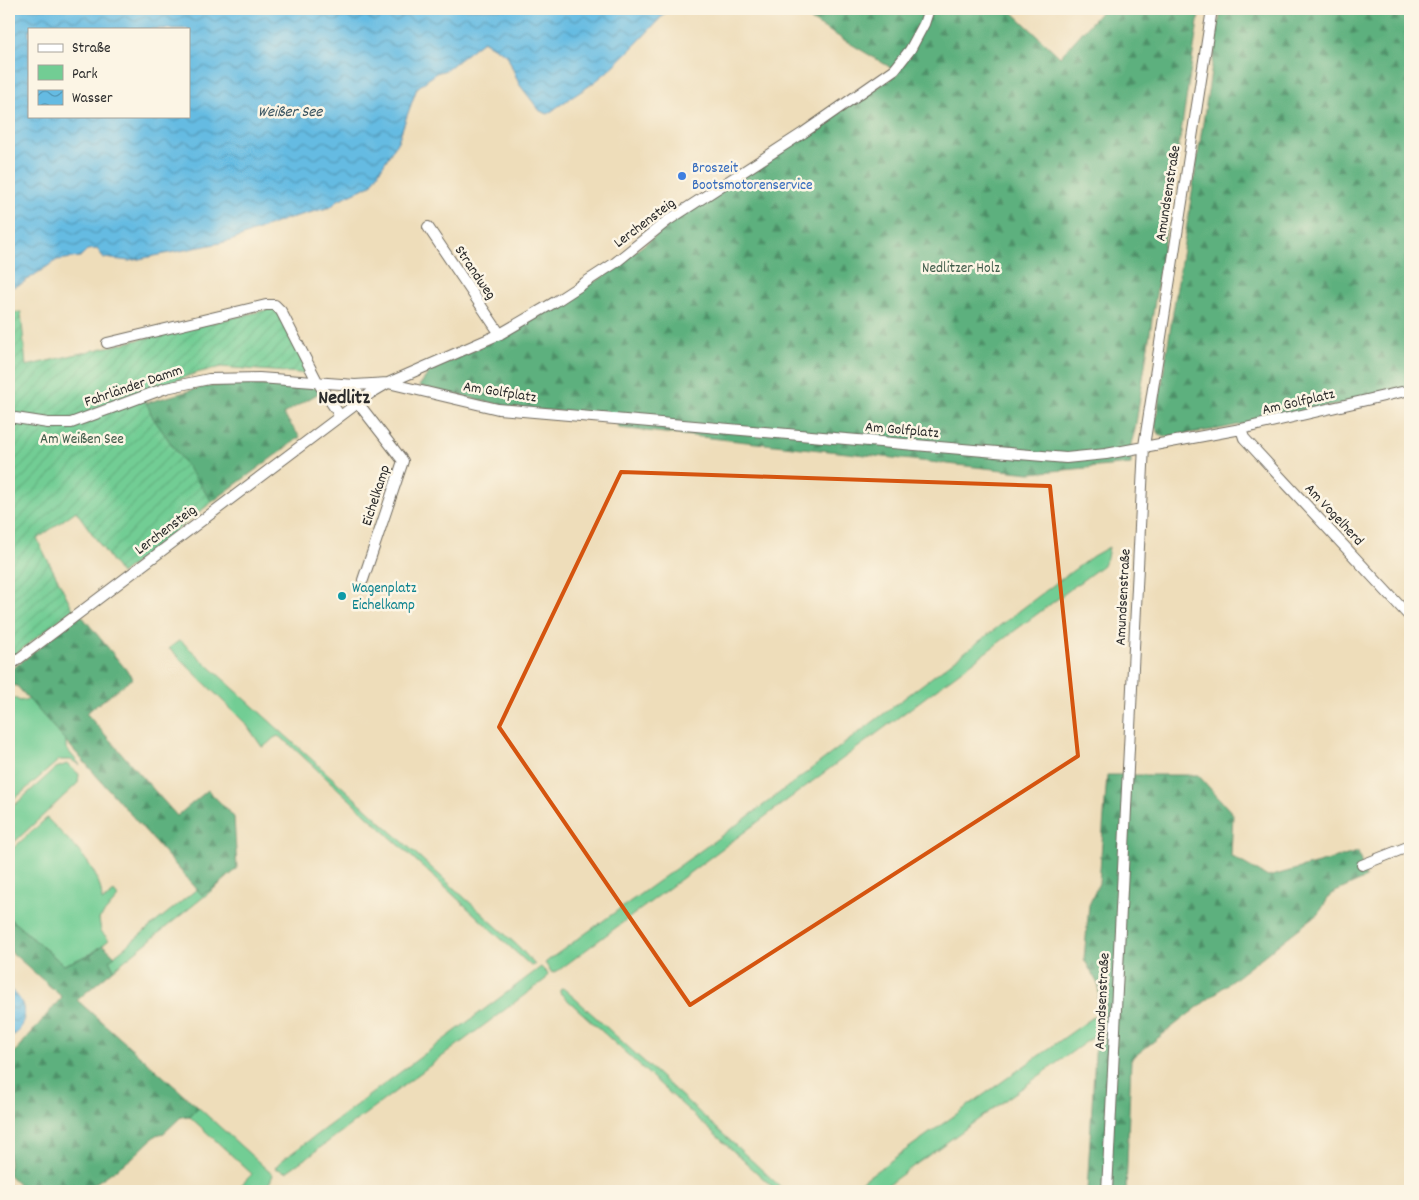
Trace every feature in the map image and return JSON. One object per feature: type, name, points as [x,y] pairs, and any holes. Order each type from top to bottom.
[{"type":"street","name":"Lerchensteig","points":[[9,666],[358,403],[388,383],[500,334],[555,302],[615,263],[668,221],[803,133],[895,69],[910,50],[924,24],[928,9]]},
{"type":"street","name":"Amundsenstraße","points":[[1106,1191],[1144,446],[1212,9]]},
{"type":"street","name":"Strandweg","points":[[428,227],[500,334]]},
{"type":"street","points":[[107,343],[266,306],[275,306],[281,311],[317,381],[340,416]]},
{"type":"street","name":"Fahrländer Damm","points":[[9,417],[48,423],[71,423],[111,410],[166,388],[209,379],[317,381],[355,385],[388,383]]},
{"type":"street","name":"Am Golfplatz","points":[[388,383],[498,408],[1066,458],[1106,454],[1242,429],[1410,390]]},
{"type":"street","name":"Eichelkamp","points":[[358,403],[403,461],[363,580]]},
{"type":"street","name":"Am Vogelherd","points":[[1242,429],[1244,438],[1410,617]]},
{"type":"street","points":[[1362,865],[1410,846]]},
{"type":"highlighted area","points":[[621,472],[1050,486],[1078,756],[690,1005],[499,727]]},
{"type":"green space","name":"Nedlitzer Holz","points":[[798,9],[1009,9],[1060,57],[1103,9],[1200,9],[1135,430],[1131,444],[1131,464],[1030,473],[619,428],[617,417],[510,407],[419,386],[430,371],[500,337],[601,278],[685,213],[898,74],[888,66],[809,19]]},
{"type":"green space","points":[[1221,9],[1410,9],[1410,390],[1219,429],[1164,437],[1158,433],[1155,426]]},
{"type":"green space","name":"Am Weißen See","points":[[275,308],[311,374],[221,367],[196,373],[142,393],[153,418],[212,502],[121,574],[76,511],[37,539],[73,609],[9,659],[9,313],[21,312],[26,366]]},
{"type":"green space","points":[[242,384],[317,388],[319,393],[283,414],[300,437],[212,502],[153,418],[146,403],[203,387]]},
{"type":"green space","points":[[1109,547],[1107,558],[1103,565],[559,970],[552,973],[545,963],[550,959],[753,813],[1056,583],[1093,556]]},
{"type":"green space","points":[[81,615],[133,678],[86,713],[177,816],[208,790],[234,817],[237,869],[221,883],[202,895],[17,686],[9,685],[9,673],[12,669]]},
{"type":"green space","points":[[180,640],[519,947],[535,965],[531,966],[287,742],[278,736],[262,747],[246,724],[169,648]]},
{"type":"green space","points":[[9,695],[20,701],[29,699],[66,741],[66,748],[80,765],[71,760],[59,760],[9,804]]},
{"type":"green space","points":[[67,764],[79,774],[78,783],[9,847],[9,810],[56,768]]},
{"type":"green space","points":[[1107,775],[1198,775],[1233,814],[1231,856],[1268,877],[1358,852],[1366,878],[1331,894],[1319,913],[1131,1059],[1126,1191],[1087,1191],[1099,986],[1084,959],[1089,905],[1099,883]]},
{"type":"green space","points":[[47,818],[74,845],[90,866],[96,877],[102,901],[114,892],[118,897],[99,919],[101,931],[109,940],[91,954],[64,965],[9,918],[9,852]]},
{"type":"green space","points":[[221,883],[114,969],[109,960],[197,889],[202,894]]},
{"type":"green space","points":[[9,918],[64,965],[91,954],[103,945],[115,956],[109,960],[114,969],[77,1000],[199,1108],[189,1116],[181,1117],[164,1133],[156,1135],[131,1159],[84,1191],[26,1191],[9,1175],[9,1059],[62,997],[9,950]]},
{"type":"green space","points":[[541,967],[548,974],[546,979],[309,1156],[286,1172],[275,1168],[280,1162]]},
{"type":"green space","points":[[563,988],[785,1191],[777,1191],[560,993],[560,990]]},
{"type":"green space","points":[[1099,1013],[1097,1034],[879,1191],[848,1191]]},
{"type":"green space","points":[[199,1108],[273,1175],[270,1182],[260,1191],[235,1191],[252,1174],[189,1116]]},
{"type":"water","name":"Weißer See","points":[[9,9],[669,9],[608,71],[548,114],[540,111],[519,84],[507,55],[483,41],[446,70],[436,73],[417,88],[398,141],[371,185],[338,200],[331,207],[286,219],[230,241],[129,261],[104,258],[97,249],[87,250],[80,257],[57,260],[21,284],[9,288]]},
{"type":"water","points":[[9,989],[20,1000],[24,1014],[20,1028],[9,1039]]},
{"type":"place","name":"Broszeit Bootsmotorenservice","points":[[682,176]]},
{"type":"place","name":"Wagenplatz Eichelkamp","points":[[342,596]]},
{"type":"district","name":"Nedlitz","points":[[344,396]]}]
